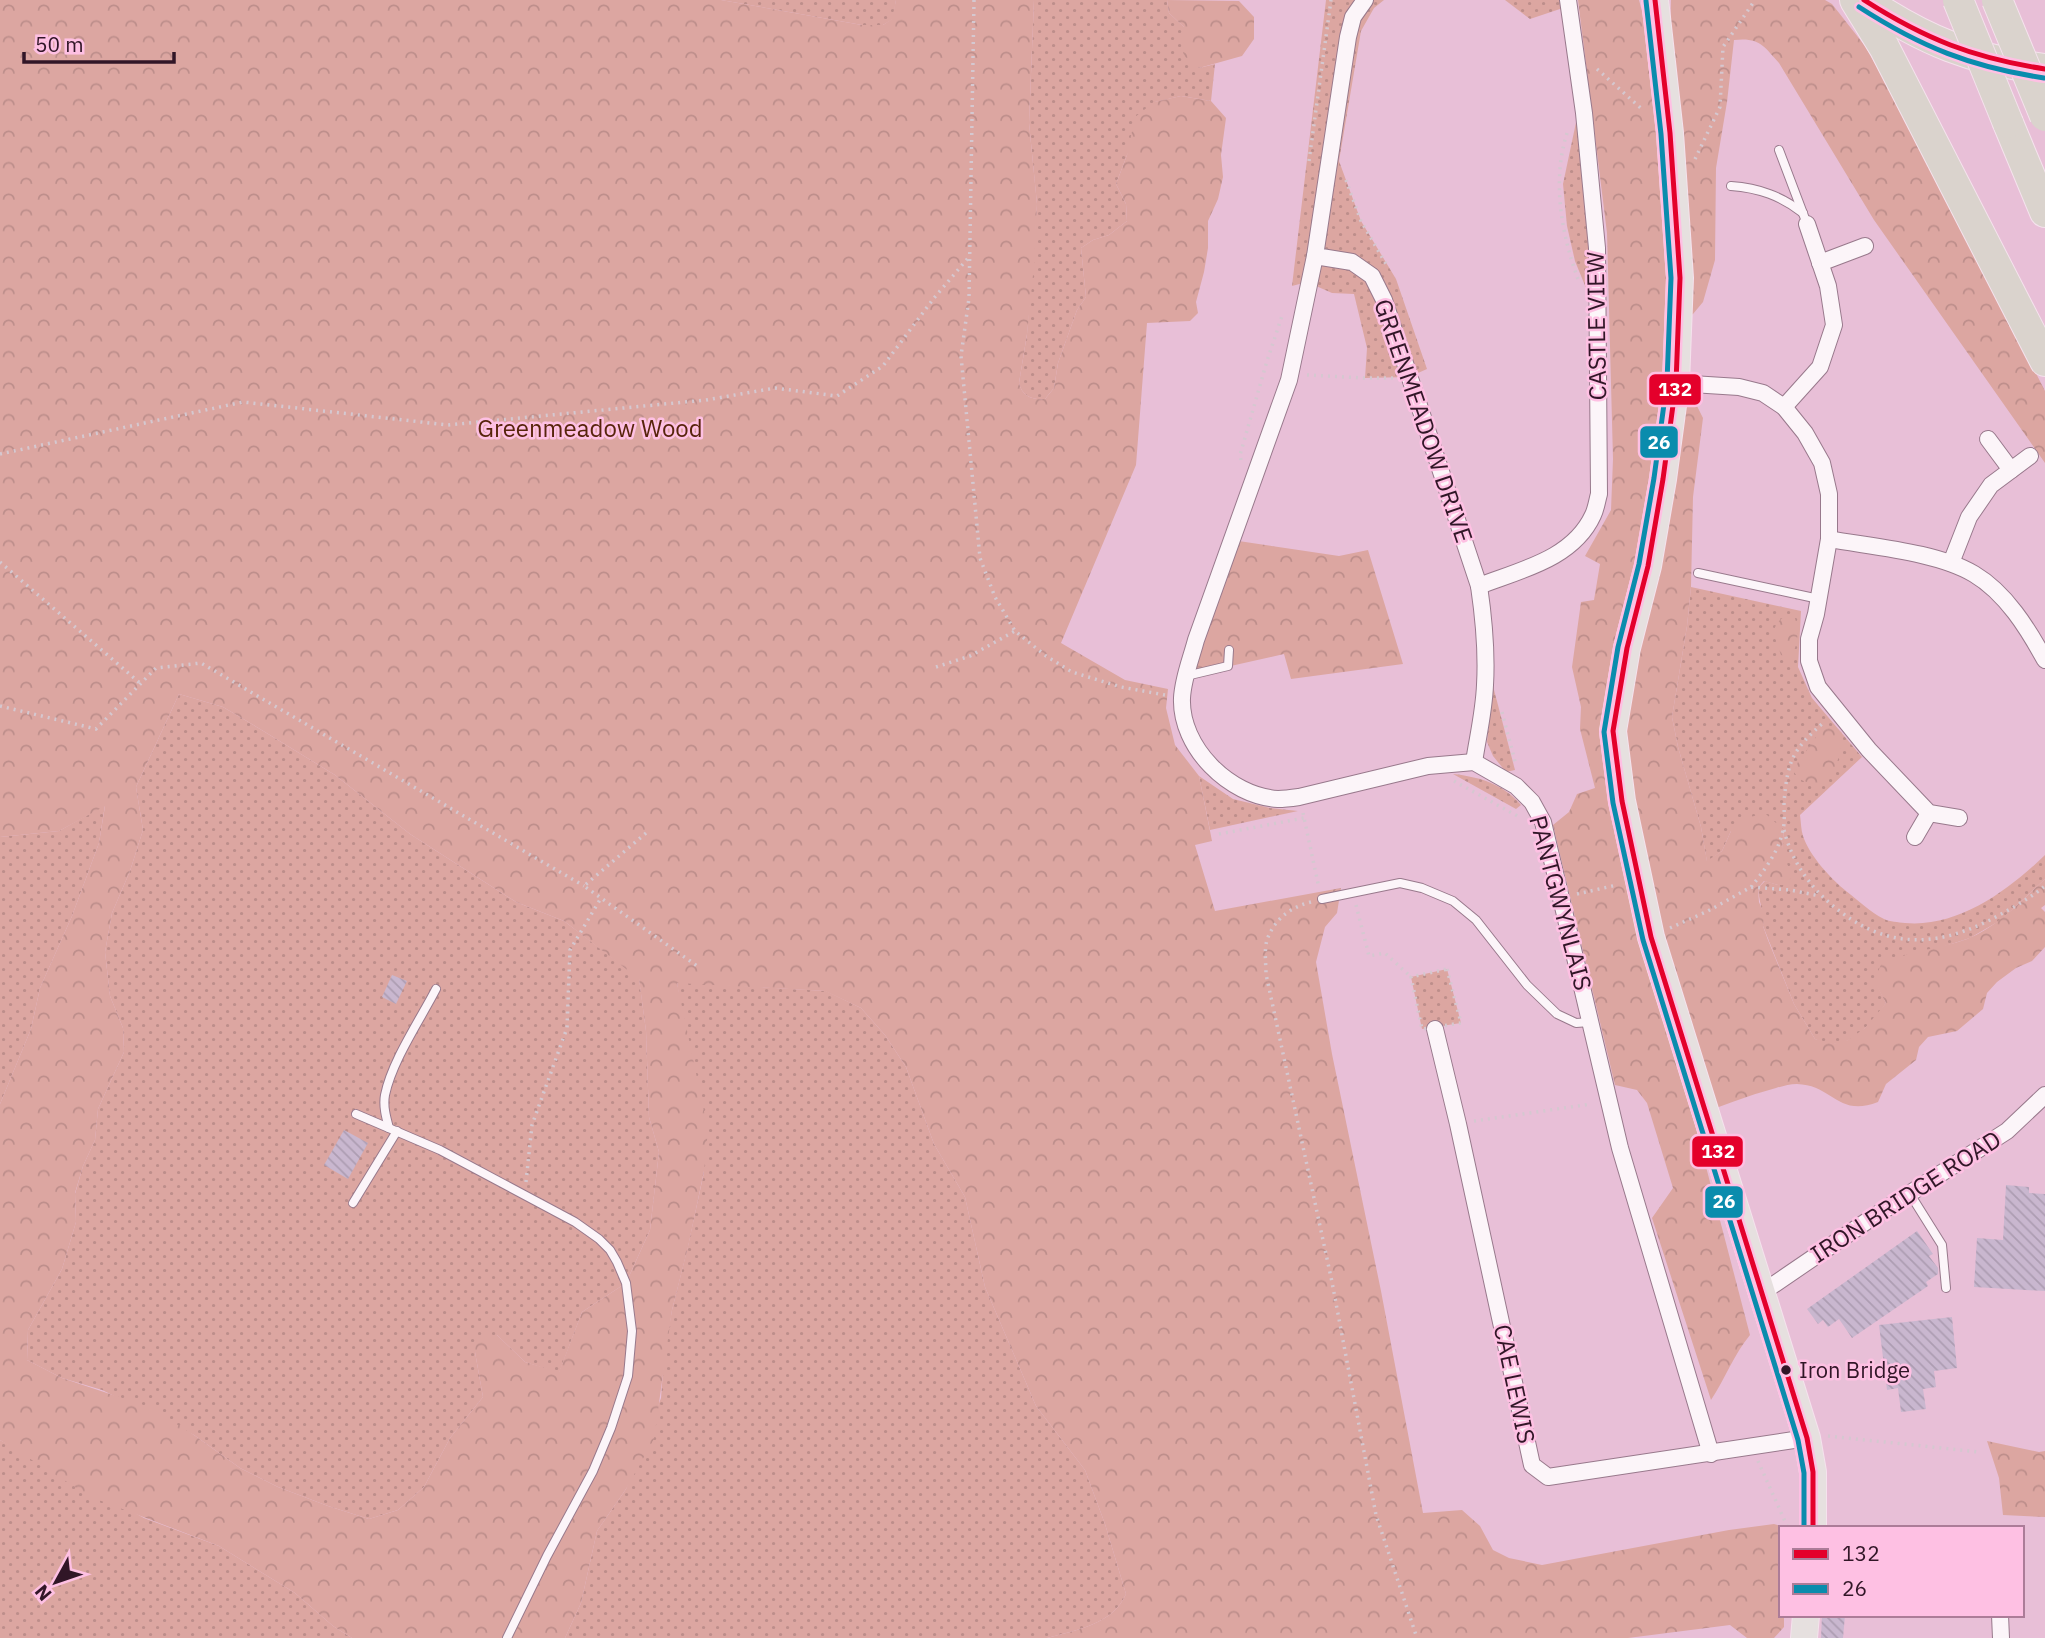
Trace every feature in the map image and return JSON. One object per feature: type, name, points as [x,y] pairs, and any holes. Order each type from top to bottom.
[{"type":"highway","points":[[1855,0],[1884,47],[2045,362]]},
{"type":"highway","points":[[1864,0],[1914,31],[1956,50],[2005,64],[2045,69]]},
{"type":"highway","points":[[1958,0],[2045,212]]},
{"type":"highway","points":[[1997,0],[2045,116]]},
{"type":"main road","points":[[1655,0],[1670,133],[1680,278],[1676,383],[1648,566],[1627,648],[1612,732],[1622,801],[1651,937],[1807,1436],[1813,1472],[1813,1526]]},
{"type":"main road","points":[[1804,1638],[1806,1617]]},
{"type":"street","points":[[1364,0],[1353,17],[1348,37],[1315,256],[1290,374],[1196,640],[1185,676],[1183,716],[1189,736],[1209,767],[1236,785],[1261,796],[1278,799],[1299,797],[1428,766],[1474,762]]},
{"type":"street","name":"CASTLE VIEW","points":[[1479,586],[1559,554],[1576,540],[1593,515],[1599,494],[1597,248],[1584,113],[1568,0]]},
{"type":"street","points":[[1784,407],[1819,367],[1834,325],[1828,286],[1805,218]]},
{"type":"street","points":[[1820,263],[1865,246]]},
{"type":"street","name":"GREENMEADOW DRIVE","points":[[1315,256],[1352,262],[1372,276],[1384,300],[1479,586],[1486,656],[1485,689],[1474,762]]},
{"type":"street","points":[[1676,383],[1739,387],[1763,393],[1784,407],[1805,433],[1822,463],[1829,494],[1829,539],[1809,639],[1809,661],[1818,687],[1869,750],[1929,813],[1959,818]]},
{"type":"street","points":[[1988,439],[2011,470]]},
{"type":"street","points":[[1951,563],[1969,517],[1991,485],[2030,456]]},
{"type":"street","points":[[1829,539],[1931,558],[1951,563],[1976,575],[2003,599],[2029,629],[2045,660]]},
{"type":"street","name":"PANTGWYNLAIS","points":[[1474,762],[1516,786],[1532,802],[1543,822],[1620,1148],[1711,1454]]},
{"type":"street","points":[[1915,837],[1929,813]]},
{"type":"street","name":"CAE LEWIS","points":[[1435,1028],[1532,1465],[1548,1477],[1711,1454],[1807,1436]]},
{"type":"street","name":"IRON BRIDGE ROAD","points":[[1763,1292],[2007,1131],[2045,1095]]},
{"type":"street","points":[[2000,1617],[2001,1638]]},
{"type":"lane","points":[[1779,150],[1805,218]]},
{"type":"lane","points":[[1731,186],[1762,190],[1787,201],[1805,218]]},
{"type":"lane","points":[[1698,573],[1819,599]]},
{"type":"lane","points":[[1185,676],[1228,666],[1229,650]]},
{"type":"lane","points":[[1322,899],[1400,883],[1422,888],[1453,901],[1476,920],[1527,985],[1557,1014],[1576,1023],[1590,1022]]},
{"type":"lane","points":[[352,1203],[393,1130],[384,1106],[390,1078],[436,989]]},
{"type":"lane","points":[[356,1114],[440,1150],[575,1222],[610,1250],[626,1283],[632,1331],[628,1376],[611,1429],[593,1471],[507,1638]]},
{"type":"lane","points":[[1910,1194],[1942,1245],[1946,1288]]},
{"type":"path","points":[[974,0],[969,298],[961,356],[980,558],[995,597],[1015,631],[1046,656],[1072,672],[1121,687],[1182,698]]},
{"type":"path","points":[[1309,164],[1331,0]]},
{"type":"path","points":[[1692,166],[1720,107],[1723,47],[1755,0]]},
{"type":"path","points":[[1574,49],[1670,133]]},
{"type":"path","points":[[1569,127],[1558,188],[1568,252],[1585,298],[1598,314]]},
{"type":"path","points":[[0,454],[243,402],[448,425],[706,400],[775,388],[837,396],[883,366],[934,298],[970,257]]},
{"type":"path","points":[[1248,493],[1240,455],[1284,311]]},
{"type":"path","points":[[1290,374],[1365,378],[1409,377]]},
{"type":"path","points":[[0,562],[141,684]]},
{"type":"path","points":[[936,667],[970,656],[1015,631]]},
{"type":"path","points":[[0,706],[96,729],[156,668],[201,663],[584,886],[700,968]]},
{"type":"path","points":[[1500,706],[1524,794]]},
{"type":"path","points":[[1836,711],[1800,744],[1791,760],[1786,781],[1784,830],[1799,868],[1822,897],[1847,918],[1876,932],[1903,940],[1927,940],[1964,933],[2001,915],[2045,886]]},
{"type":"path","points":[[1428,766],[1545,832]]},
{"type":"path","points":[[1299,797],[1322,899],[1297,905],[1278,919],[1266,942],[1266,974],[1337,1308],[1376,1516],[1418,1638]]},
{"type":"path","points":[[1219,834],[1304,818]]},
{"type":"path","points":[[1651,937],[1708,911],[1751,887],[1773,855],[1784,830]]},
{"type":"path","points":[[584,886],[646,833]]},
{"type":"path","points":[[1561,897],[1639,881]]},
{"type":"path","points":[[1751,887],[1790,890],[1822,897]]},
{"type":"path","points":[[1353,892],[1369,956],[1385,953],[1410,977],[1422,1029],[1461,1023],[1447,969],[1410,977]]},
{"type":"path","points":[[524,1194],[532,1125],[567,1028],[570,950],[601,898]]},
{"type":"path","points":[[1458,1124],[1609,1101]]},
{"type":"path","points":[[1807,1436],[1979,1452]]},
{"type":"path","points":[[1752,1447],[1787,1526]]},
{"type":"green space","name":"Greenmeadow Wood","points":[[0,0],[721,0],[862,25],[883,25],[892,19],[896,0],[1034,0],[1029,123],[1037,204],[1034,265],[1019,383],[1028,396],[1045,399],[1054,388],[1058,363],[1077,310],[1086,297],[1081,248],[1093,240],[1109,235],[1127,221],[1126,204],[1116,184],[1127,155],[1135,117],[1154,102],[1181,96],[1211,101],[1226,118],[1221,155],[1223,177],[1218,199],[1208,221],[1208,248],[1196,302],[1198,313],[1190,321],[1147,323],[1136,465],[1061,643],[1125,680],[1168,689],[1166,708],[1175,745],[1199,776],[1212,841],[1195,845],[1215,911],[1341,888],[1337,913],[1325,927],[1316,962],[1423,1513],[1462,1510],[1480,1526],[1493,1550],[1509,1558],[1542,1565],[1729,1530],[1774,1524],[1781,1526],[1779,1526],[1779,1617],[1784,1617],[1784,1627],[1774,1638],[1747,1638],[1730,1625],[1628,1638],[1047,1638],[1103,1619],[1120,1604],[1126,1594],[1085,1470],[1036,1406],[985,1287],[965,1197],[934,1144],[906,1067],[885,1035],[861,1008],[825,991],[677,983],[708,1130],[704,1171],[672,1310],[654,1439],[626,1489],[597,1531],[581,1603],[565,1638],[352,1638],[333,1626],[295,1593],[219,1546],[91,1497],[0,1440],[0,1104],[31,1029],[40,988],[72,916],[99,843],[105,806],[59,831],[0,837]],"holes":[[[179,694],[223,707],[335,775],[410,834],[516,902],[564,921],[639,979],[646,1031],[649,1117],[659,1152],[650,1230],[626,1283],[582,1312],[559,1372],[525,1362],[497,1335],[476,1337],[475,1352],[483,1397],[450,1438],[424,1487],[398,1510],[369,1519],[278,1487],[240,1468],[149,1407],[62,1378],[27,1360],[28,1330],[62,1269],[76,1222],[75,1193],[95,1140],[98,1109],[124,1052],[123,1028],[110,996],[105,952],[112,913],[130,871],[143,830],[136,787]]]},
{"type":"green space","points":[[721,0],[896,0],[893,19],[883,25],[862,25]]},
{"type":"green space","points":[[1034,0],[1167,0],[1169,13],[1184,27],[1199,68],[1215,64],[1211,101],[1181,96],[1155,102],[1127,155],[1116,184],[1126,204],[1127,221],[1109,235],[1093,240],[1081,248],[1086,297],[1077,310],[1058,363],[1054,388],[1045,399],[1032,398],[1025,394],[1019,383],[1027,334],[1037,204],[1029,123]]},
{"type":"green space","points":[[1167,0],[1239,1],[1254,17],[1254,39],[1242,56],[1199,68],[1184,56],[1180,38],[1184,27],[1169,13]]},
{"type":"green space","points":[[1326,0],[1384,0],[1374,8],[1361,31],[1339,161],[1361,221],[1396,279],[1427,369],[1409,377],[1365,378],[1367,348],[1354,294],[1332,293],[1307,282],[1292,286]]},
{"type":"green space","points":[[1505,0],[1568,0],[1571,19],[1560,9],[1530,19]]},
{"type":"green space","points":[[1578,0],[1639,0],[1647,30],[1670,37],[1671,0],[1825,0],[1832,4],[1865,46],[1910,126],[2045,391],[2045,463],[1874,220],[1779,63],[1755,41],[1734,40],[1716,168],[1715,260],[1703,302],[1678,325],[1674,402],[1697,406],[1703,418],[1693,497],[1691,587],[1687,626],[1672,717],[1701,827],[1707,861],[1722,851],[1731,831],[1742,820],[1767,815],[1784,830],[1782,851],[1792,876],[1787,885],[1764,881],[1758,888],[1759,902],[1764,914],[1763,926],[1794,1004],[1815,1039],[1833,1044],[1848,1040],[1865,1028],[1886,1003],[1874,981],[1882,962],[1978,934],[2009,913],[2045,879],[2045,905],[2041,908],[2045,912],[2045,947],[2032,961],[2016,968],[1997,982],[1987,993],[1983,1009],[1957,1031],[1928,1037],[1919,1047],[1916,1060],[1886,1084],[1878,1102],[1865,1106],[1844,1104],[1819,1089],[1794,1084],[1755,1094],[1693,1117],[1750,1335],[1711,1400],[1652,1218],[1673,1188],[1647,1103],[1637,1090],[1615,1085],[1553,825],[1569,812],[1577,794],[1595,788],[1580,729],[1581,707],[1572,667],[1581,602],[1594,600],[1600,564],[1585,556],[1611,510],[1613,459],[1607,233]]},
{"type":"green space","points":[[1578,113],[1590,250],[1590,298],[1575,261],[1567,226],[1563,184]]},
{"type":"green space","points":[[1232,540],[1339,556],[1368,550],[1403,664],[1291,679],[1284,654],[1186,676]]},
{"type":"green space","points":[[1691,587],[1801,611],[1798,667],[1812,698],[1862,757],[1800,815],[1802,834],[1815,859],[1827,873],[1869,909],[1894,922],[1925,923],[1944,919],[1963,913],[1999,893],[2045,855],[2045,879],[2001,920],[1970,938],[1939,948],[1875,981],[1886,1003],[1863,1030],[1840,1043],[1828,1044],[1815,1039],[1794,1004],[1763,926],[1758,888],[1765,881],[1778,885],[1784,830],[1731,831],[1722,851],[1707,862],[1701,827],[1672,717]]},
{"type":"green space","points":[[1793,614],[1797,637],[1795,649],[1789,658],[1781,655],[1773,632],[1780,620]]},
{"type":"green space","points":[[1493,686],[1515,770],[1506,772],[1493,756],[1487,742]]},
{"type":"green space","points":[[179,694],[223,707],[335,775],[410,834],[516,902],[564,921],[639,978],[646,1031],[649,1117],[659,1152],[650,1230],[626,1283],[582,1312],[559,1373],[525,1362],[497,1335],[475,1352],[483,1397],[450,1438],[424,1487],[398,1510],[369,1519],[278,1487],[240,1468],[194,1435],[102,1390],[62,1378],[27,1360],[28,1330],[62,1269],[76,1222],[75,1194],[83,1166],[95,1140],[98,1109],[124,1052],[123,1028],[110,996],[105,952],[112,913],[130,871],[143,830],[136,787]]},
{"type":"green space","points":[[1834,726],[1842,733],[1839,757],[1833,773],[1821,782],[1802,780],[1794,772],[1798,762],[1822,729]]},
{"type":"green space","points":[[1453,774],[1472,777],[1499,787],[1521,805],[1516,809]]},
{"type":"green space","points":[[1199,776],[1233,799],[1270,808],[1298,811],[1210,830]]},
{"type":"green space","points":[[105,805],[99,843],[72,916],[40,988],[31,1029],[0,1104],[0,837],[59,831]]},
{"type":"green space","points":[[1447,969],[1461,1023],[1422,1029],[1411,977]]},
{"type":"green space","points":[[677,982],[826,991],[861,1008],[885,1035],[906,1067],[934,1144],[965,1197],[985,1287],[1036,1406],[1085,1470],[1126,1594],[1120,1604],[1103,1619],[1047,1638],[565,1638],[581,1603],[597,1531],[626,1489],[661,1398],[664,1357],[672,1310],[704,1172]]},
{"type":"green space","points":[[0,1440],[144,1518],[219,1546],[295,1593],[333,1626],[352,1638],[0,1638]]},
{"type":"green space","points":[[1987,1441],[2045,1451],[2045,1517],[2003,1515],[1999,1478]]},
{"type":"building","points":[[392,975],[407,981],[396,1004],[382,997]]},
{"type":"building","points":[[344,1130],[368,1143],[348,1179],[324,1165]]},
{"type":"building","points":[[2006,1185],[2029,1187],[2029,1193],[2045,1194],[2045,1291],[1974,1287],[1977,1238],[2003,1240]]},
{"type":"building","points":[[1917,1231],[1933,1254],[1929,1256],[1938,1268],[1938,1274],[1926,1282],[1928,1286],[1852,1338],[1839,1319],[1828,1327],[1823,1320],[1818,1324],[1807,1309]]},
{"type":"building","points":[[1952,1317],[1957,1368],[1934,1371],[1936,1387],[1923,1389],[1926,1409],[1901,1412],[1898,1388],[1887,1390],[1879,1325]]},
{"type":"building","points":[[1822,1617],[1845,1617],[1843,1638],[1821,1638]]},
{"type":"transit line","name":"132","points":[[1655,0],[1670,133],[1680,278],[1676,383],[1648,566],[1627,648],[1613,731],[1622,801],[1651,937],[1807,1438],[1813,1472],[1813,1526]]},
{"type":"transit line","name":"132","points":[[1864,0],[1908,26],[1950,45],[1995,59],[2045,69]]},
{"type":"transit line","name":"26","points":[[1646,1],[1661,134],[1671,278],[1667,382],[1639,564],[1618,647],[1604,732],[1613,803],[1643,940],[1798,1440],[1804,1473],[1804,1526]]},
{"type":"transit line","name":"26","points":[[1859,7],[1904,33],[1947,53],[1993,68],[2044,78]]},
{"type":"place","name":"Iron Bridge","points":[[1786,1370]]}]
